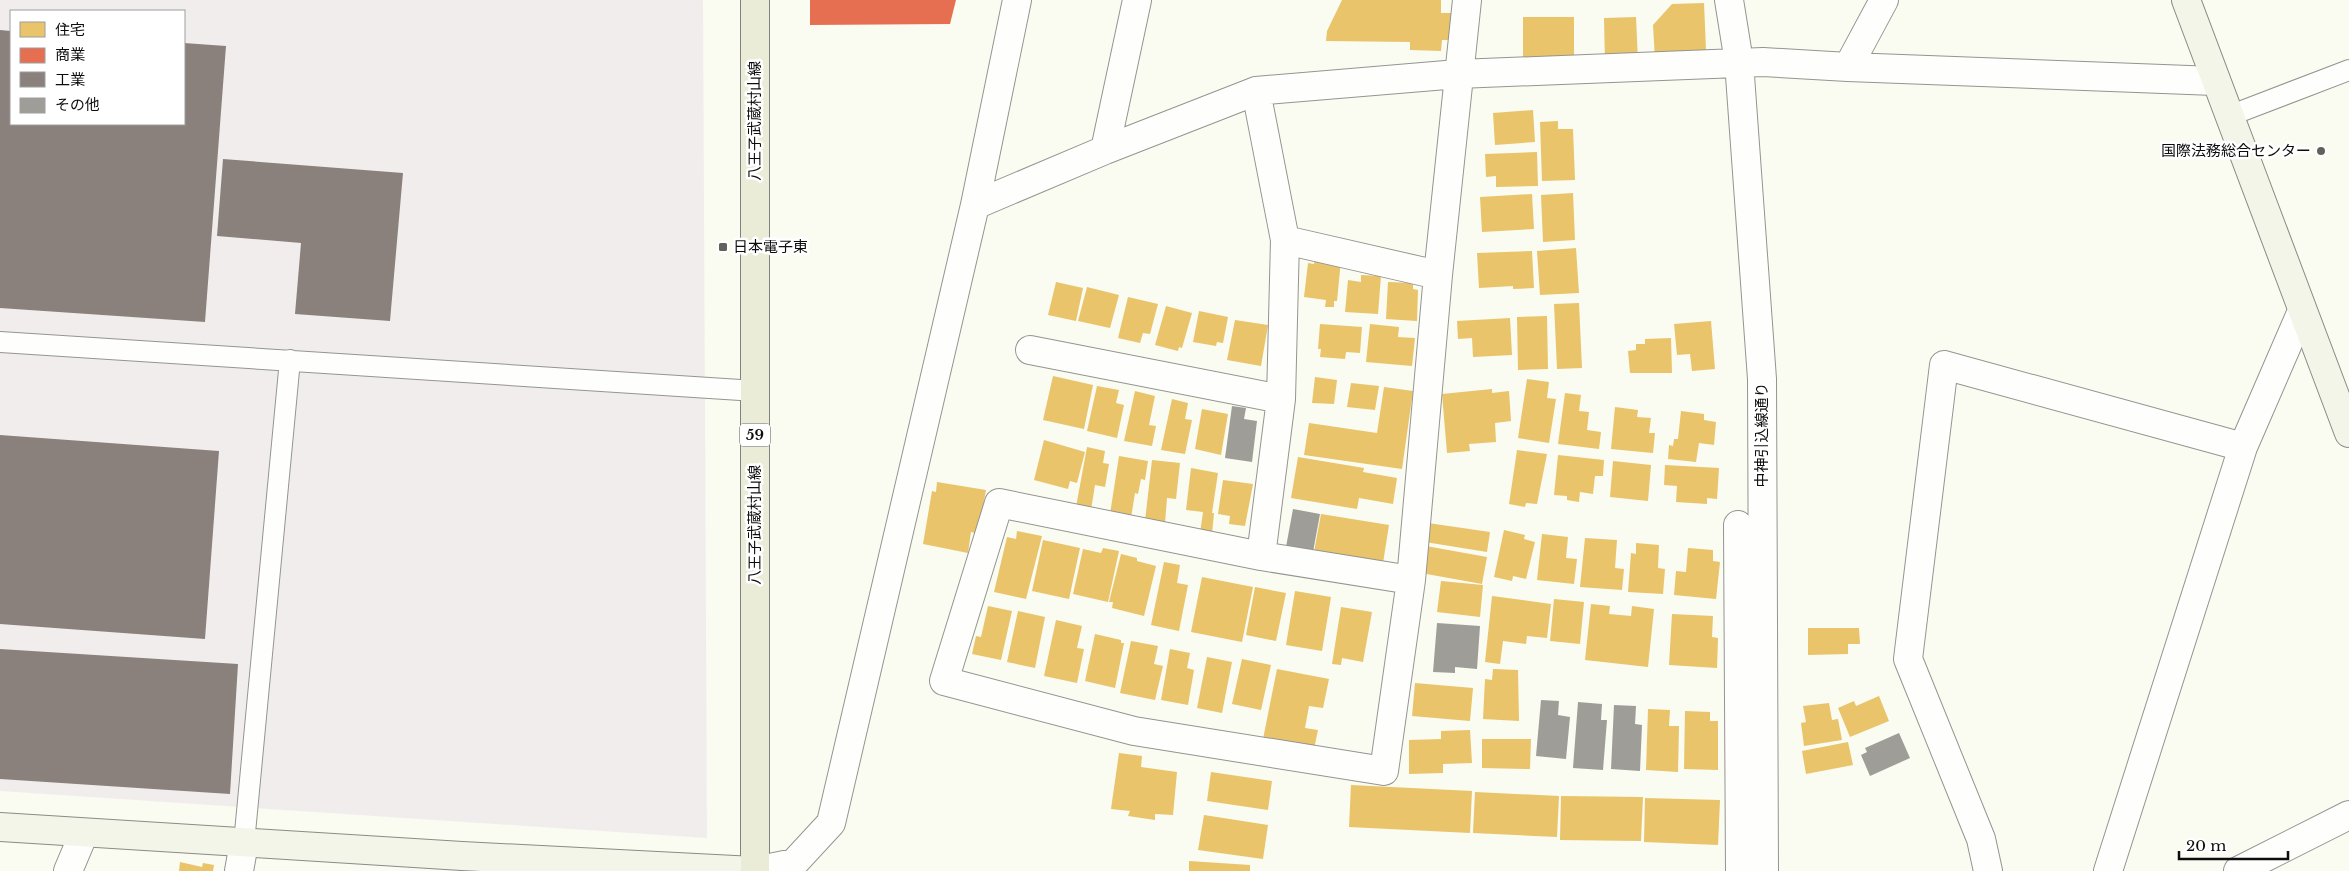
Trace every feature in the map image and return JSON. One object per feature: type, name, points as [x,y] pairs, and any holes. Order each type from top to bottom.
[{"type":"main road","name":"八王子武蔵村山線","points":[[754,871],[755,0]]},
{"type":"street","points":[[0,827],[244,843],[460,864],[754,871],[794,863],[831,823],[975,205],[1017,0]]},
{"type":"street","points":[[1105,150],[1137,0]]},
{"type":"street","points":[[1411,580],[1261,556],[999,504],[944,680],[1134,731],[1384,771],[1411,580],[1438,275],[1467,0]]},
{"type":"street","name":"中神引込線通り","points":[[1730,0],[1739,62],[1762,379],[1764,871]]},
{"type":"street","points":[[1848,67],[1884,0]]},
{"type":"street","points":[[2186,0],[2349,433]]},
{"type":"street","points":[[975,205],[1105,150],[1256,91],[1458,74],[1739,62],[2216,81]]},
{"type":"street","points":[[1256,91],[1284,240],[1281,399],[1261,556]]},
{"type":"street","points":[[1284,240],[1438,275]]},
{"type":"street","points":[[2108,871],[2243,447],[2302,311]]},
{"type":"street","points":[[1030,350],[1281,399]]},
{"type":"street","points":[[1988,871],[1980,839],[1908,660],[1944,365],[2243,447]]},
{"type":"street","points":[[1738,524],[1740,871]]},
{"type":"street","points":[[2238,871],[2349,815]]},
{"type":"street","points":[[68,871],[84,833]]},
{"type":"street","points":[[239,871],[244,843]]},
{"type":"lane","points":[[2229,116],[2349,70]]},
{"type":"lane","points":[[0,342],[756,391]]},
{"type":"lane","points":[[244,843],[290,360]]},
{"type":"shaded area","points":[[0,0],[703,0],[707,838],[0,791]]},
{"type":"building: 住宅","points":[[1342,0],[1441,0],[1441,13],[1452,13],[1452,40],[1442,40],[1441,51],[1410,50],[1410,42],[1326,41],[1327,31]]},
{"type":"building: 住宅","points":[[1704,3],[1706,50],[1674,52],[1655,60],[1653,25],[1672,4]]},
{"type":"building: 住宅","points":[[1523,17],[1574,17],[1574,60],[1523,59]]},
{"type":"building: 住宅","points":[[1636,17],[1638,62],[1605,63],[1604,18]]},
{"type":"building: 住宅","points":[[1533,110],[1535,142],[1495,145],[1493,113]]},
{"type":"building: 住宅","points":[[1558,121],[1558,129],[1573,129],[1575,180],[1542,181],[1540,122]]},
{"type":"building: 住宅","points":[[1537,152],[1538,186],[1496,187],[1496,176],[1486,177],[1485,154]]},
{"type":"building: 住宅","points":[[1573,193],[1575,240],[1543,242],[1541,195]]},
{"type":"building: 住宅","points":[[1532,194],[1534,229],[1482,232],[1480,197]]},
{"type":"building: 住宅","points":[[1576,248],[1579,293],[1540,295],[1537,251]]},
{"type":"building: 住宅","points":[[1532,251],[1534,288],[1513,289],[1513,286],[1479,288],[1477,253]]},
{"type":"building: 住宅","points":[[1315,257],[1341,260],[1337,301],[1334,301],[1334,307],[1325,307],[1326,300],[1304,297],[1308,263],[1314,264]]},
{"type":"building: 住宅","points":[[1361,275],[1381,276],[1378,314],[1345,312],[1348,280],[1361,282]]},
{"type":"building: 住宅","points":[[1056,282],[1083,288],[1076,321],[1048,315]]},
{"type":"building: 住宅","points":[[1388,282],[1413,283],[1413,289],[1418,290],[1417,321],[1386,319]]},
{"type":"building: 住宅","points":[[1087,287],[1119,295],[1110,328],[1078,321]]},
{"type":"building: 住宅","points":[[1128,297],[1158,304],[1150,334],[1143,333],[1140,343],[1118,338]]},
{"type":"building: 住宅","points":[[1579,303],[1582,368],[1557,369],[1554,304]]},
{"type":"building: 住宅","points":[[1166,306],[1192,313],[1182,348],[1179,347],[1178,351],[1155,345]]},
{"type":"building: 住宅","points":[[1199,311],[1228,317],[1223,343],[1217,342],[1216,346],[1193,342]]},
{"type":"building: 住宅","points":[[1547,316],[1548,369],[1518,370],[1517,317]]},
{"type":"building: 住宅","points":[[1510,318],[1512,355],[1473,357],[1472,338],[1458,339],[1457,321]]},
{"type":"building: 住宅","points":[[1235,320],[1268,325],[1261,366],[1227,360]]},
{"type":"building: 住宅","points":[[1711,321],[1715,369],[1692,371],[1690,354],[1677,355],[1674,324]]},
{"type":"building: 住宅","points":[[1320,324],[1362,327],[1360,353],[1346,352],[1345,359],[1320,357],[1321,349],[1318,349]]},
{"type":"building: 住宅","points":[[1370,324],[1399,327],[1398,337],[1415,338],[1412,366],[1366,362]]},
{"type":"building: 住宅","points":[[1671,338],[1672,373],[1630,373],[1628,351],[1636,350],[1636,344],[1645,344],[1645,339]]},
{"type":"building: 住宅","points":[[1053,376],[1093,385],[1084,429],[1043,420]]},
{"type":"building: 住宅","points":[[1315,377],[1337,380],[1334,404],[1312,403]]},
{"type":"building: 住宅","points":[[1527,379],[1549,382],[1547,398],[1556,399],[1549,443],[1518,438]]},
{"type":"building: 住宅","points":[[1351,383],[1379,386],[1375,410],[1347,407]]},
{"type":"building: 住宅","points":[[1097,386],[1119,390],[1116,403],[1124,405],[1117,438],[1087,431]]},
{"type":"building: 住宅","points":[[1384,387],[1413,391],[1402,469],[1304,455],[1309,423],[1377,433]]},
{"type":"building: 住宅","points":[[1492,389],[1492,393],[1509,391],[1511,421],[1495,423],[1496,442],[1469,444],[1470,451],[1447,453],[1442,394]]},
{"type":"building: 住宅","points":[[1135,391],[1155,396],[1149,425],[1156,426],[1152,446],[1124,441]]},
{"type":"building: 住宅","points":[[1565,393],[1581,395],[1579,411],[1589,412],[1587,430],[1601,432],[1599,449],[1558,444]]},
{"type":"building: 住宅","points":[[1172,399],[1188,403],[1185,419],[1192,420],[1185,454],[1161,450]]},
{"type":"building: 住宅","points":[[1615,407],[1638,410],[1637,417],[1651,418],[1649,433],[1655,433],[1653,453],[1611,449]]},
{"type":"building: 住宅","points":[[1202,409],[1228,414],[1221,455],[1195,449]]},
{"type":"building: 住宅","points":[[1681,411],[1704,414],[1704,420],[1716,422],[1714,445],[1699,443],[1696,462],[1668,459],[1669,445],[1673,446],[1674,439],[1678,439]]},
{"type":"building: 住宅","points":[[1044,440],[1085,452],[1077,483],[1070,481],[1068,489],[1034,480]]},
{"type":"building: 住宅","points":[[1087,447],[1105,451],[1103,463],[1109,464],[1105,487],[1095,485],[1091,510],[1076,507]]},
{"type":"building: 住宅","points":[[1517,450],[1547,454],[1537,504],[1526,503],[1525,507],[1509,504]]},
{"type":"building: 住宅","points":[[1558,455],[1604,460],[1603,476],[1595,476],[1593,494],[1580,492],[1579,502],[1567,500],[1567,496],[1554,495]]},
{"type":"building: 住宅","points":[[1119,456],[1148,461],[1145,480],[1141,479],[1138,494],[1135,493],[1131,518],[1110,514]]},
{"type":"building: 住宅","points":[[1298,457],[1364,468],[1363,472],[1397,478],[1393,504],[1359,498],[1357,509],[1291,498]]},
{"type":"building: 住宅","points":[[1152,460],[1180,463],[1176,499],[1167,498],[1165,523],[1145,521]]},
{"type":"building: 住宅","points":[[1613,461],[1651,465],[1648,501],[1610,497]]},
{"type":"building: 住宅","points":[[1665,465],[1719,468],[1717,499],[1707,498],[1707,504],[1676,502],[1677,486],[1664,485]]},
{"type":"building: 住宅","points":[[1191,468],[1218,473],[1212,513],[1214,513],[1212,534],[1200,533],[1203,512],[1186,510]]},
{"type":"building: 住宅","points":[[1223,480],[1253,484],[1245,526],[1229,524],[1230,516],[1218,514]]},
{"type":"building: 住宅","points":[[937,482],[986,490],[978,534],[971,532],[968,553],[923,544],[932,491],[936,492]]},
{"type":"building: 住宅","points":[[1321,514],[1389,525],[1383,563],[1314,552]]},
{"type":"building: 住宅","points":[[1428,523],[1490,532],[1487,552],[1425,542]]},
{"type":"building: 住宅","points":[[1504,530],[1525,535],[1524,539],[1535,542],[1526,579],[1513,576],[1512,581],[1494,577]]},
{"type":"building: 住宅","points":[[1017,531],[1042,536],[1026,599],[994,592],[1007,537],[1016,539]]},
{"type":"building: 住宅","points":[[1542,534],[1568,537],[1566,558],[1577,559],[1574,584],[1537,580]]},
{"type":"building: 住宅","points":[[1585,538],[1617,540],[1615,568],[1624,569],[1622,590],[1580,587]]},
{"type":"building: 住宅","points":[[1043,540],[1080,548],[1069,599],[1032,591]]},
{"type":"building: 住宅","points":[[1636,543],[1659,545],[1658,568],[1665,569],[1663,594],[1628,592],[1631,553],[1636,554]]},
{"type":"building: 住宅","points":[[1426,546],[1487,557],[1482,584],[1421,573]]},
{"type":"building: 住宅","points":[[1103,548],[1119,551],[1108,602],[1073,594],[1083,549],[1101,553]]},
{"type":"building: 住宅","points":[[1688,548],[1713,550],[1713,561],[1720,562],[1716,599],[1674,595],[1676,571],[1686,572]]},
{"type":"building: 住宅","points":[[1121,554],[1156,566],[1144,616],[1112,608],[1113,602],[1109,602]]},
{"type":"building: 住宅","points":[[1164,562],[1180,565],[1177,583],[1188,585],[1179,631],[1151,625]]},
{"type":"building: 住宅","points":[[1202,577],[1253,587],[1242,642],[1191,632]]},
{"type":"building: 住宅","points":[[1441,581],[1483,585],[1480,617],[1437,612]]},
{"type":"building: 住宅","points":[[1255,587],[1286,593],[1276,641],[1246,635]]},
{"type":"building: 住宅","points":[[1295,591],[1331,597],[1322,651],[1286,645]]},
{"type":"building: 住宅","points":[[1492,596],[1551,604],[1547,638],[1527,636],[1526,644],[1503,641],[1500,664],[1485,662]]},
{"type":"building: 住宅","points":[[1554,599],[1584,602],[1580,644],[1550,641]]},
{"type":"building: 住宅","points":[[1591,604],[1610,606],[1609,614],[1631,616],[1632,606],[1654,609],[1648,667],[1585,660]]},
{"type":"building: 住宅","points":[[988,606],[1012,611],[1001,660],[972,654],[976,636],[981,637]]},
{"type":"building: 住宅","points":[[1341,607],[1372,612],[1363,662],[1342,658],[1341,665],[1332,664]]},
{"type":"building: 住宅","points":[[1018,611],[1045,617],[1035,668],[1007,662]]},
{"type":"building: 住宅","points":[[1672,614],[1713,616],[1712,637],[1718,638],[1717,668],[1669,665]]},
{"type":"building: 住宅","points":[[1056,620],[1082,626],[1077,648],[1084,649],[1077,683],[1044,676]]},
{"type":"building: 住宅","points":[[1808,628],[1859,628],[1860,644],[1848,644],[1848,654],[1808,655]]},
{"type":"building: 住宅","points":[[1095,634],[1121,640],[1121,643],[1124,643],[1115,688],[1085,681]]},
{"type":"building: 住宅","points":[[1131,641],[1158,646],[1154,664],[1163,666],[1155,700],[1120,693]]},
{"type":"building: 住宅","points":[[1170,649],[1190,653],[1187,668],[1194,670],[1188,705],[1161,700]]},
{"type":"building: 住宅","points":[[1207,657],[1232,662],[1222,713],[1197,708]]},
{"type":"building: 住宅","points":[[1242,659],[1271,665],[1261,710],[1232,704]]},
{"type":"building: 住宅","points":[[1277,669],[1329,679],[1323,708],[1309,706],[1305,728],[1318,730],[1314,749],[1263,739]]},
{"type":"building: 住宅","points":[[1493,669],[1518,670],[1519,721],[1483,719],[1485,679],[1492,680]]},
{"type":"building: 住宅","points":[[1415,683],[1473,688],[1470,721],[1412,716]]},
{"type":"building: 住宅","points":[[1879,696],[1889,721],[1850,737],[1838,708],[1854,701],[1856,706]]},
{"type":"building: 住宅","points":[[1829,703],[1832,720],[1838,719],[1842,740],[1804,746],[1801,723],[1806,722],[1803,706]]},
{"type":"building: 住宅","points":[[1648,709],[1670,710],[1669,726],[1679,726],[1678,772],[1646,770]]},
{"type":"building: 住宅","points":[[1685,711],[1710,712],[1710,721],[1718,721],[1718,770],[1684,769]]},
{"type":"building: 住宅","points":[[1470,730],[1472,763],[1443,764],[1443,773],[1409,774],[1409,740],[1441,739],[1441,731]]},
{"type":"building: 住宅","points":[[1482,739],[1531,739],[1530,769],[1482,768]]},
{"type":"building: 住宅","points":[[1848,742],[1853,765],[1806,774],[1802,751]]},
{"type":"building: 住宅","points":[[1119,753],[1142,756],[1141,767],[1177,772],[1173,815],[1155,814],[1155,820],[1128,816],[1130,811],[1111,809]]},
{"type":"building: 住宅","points":[[1211,772],[1272,781],[1268,810],[1207,801]]},
{"type":"building: 住宅","points":[[1351,785],[1472,791],[1470,833],[1349,827]]},
{"type":"building: 住宅","points":[[1475,792],[1559,796],[1557,837],[1473,833]]},
{"type":"building: 住宅","points":[[1561,796],[1643,797],[1641,841],[1560,840]]},
{"type":"building: 住宅","points":[[1645,798],[1720,800],[1718,845],[1644,842]]},
{"type":"building: 住宅","points":[[1204,815],[1268,825],[1263,859],[1198,850]]},
{"type":"building: 住宅","points":[[1189,861],[1250,865],[1250,871],[1189,871]]},
{"type":"building: 住宅","points":[[180,862],[202,867],[203,863],[214,865],[213,871],[179,871]]},
{"type":"building: 商業","points":[[810,0],[956,0],[950,24],[810,25]]},
{"type":"building: 工業","points":[[0,30],[10,31],[10,125],[185,125],[185,43],[226,46],[205,322],[0,308]]},
{"type":"building: 工業","points":[[223,159],[403,173],[390,321],[295,314],[301,243],[217,236]]},
{"type":"building: 工業","points":[[0,435],[219,451],[205,639],[0,624]]},
{"type":"building: 工業","points":[[0,649],[238,664],[230,794],[0,779]]},
{"type":"building: その他","points":[[1232,406],[1246,408],[1244,419],[1257,421],[1252,462],[1225,458]]},
{"type":"building: その他","points":[[1293,509],[1320,514],[1313,552],[1286,547]]},
{"type":"building: その他","points":[[1437,623],[1480,626],[1477,669],[1455,667],[1455,673],[1433,672]]},
{"type":"building: その他","points":[[1541,700],[1559,701],[1558,715],[1570,717],[1566,759],[1536,756]]},
{"type":"building: その他","points":[[1578,702],[1602,704],[1601,720],[1607,720],[1603,770],[1573,768]]},
{"type":"building: その他","points":[[1614,705],[1636,706],[1635,724],[1642,725],[1640,771],[1611,769]]},
{"type":"building: その他","points":[[1899,733],[1910,758],[1870,776],[1861,755],[1867,752],[1865,748]]},
{"type":"place","name":"国際法務総合センター","points":[[2321,151]]},
{"type":"place","name":"日本電子東","points":[[723,247]]}]
